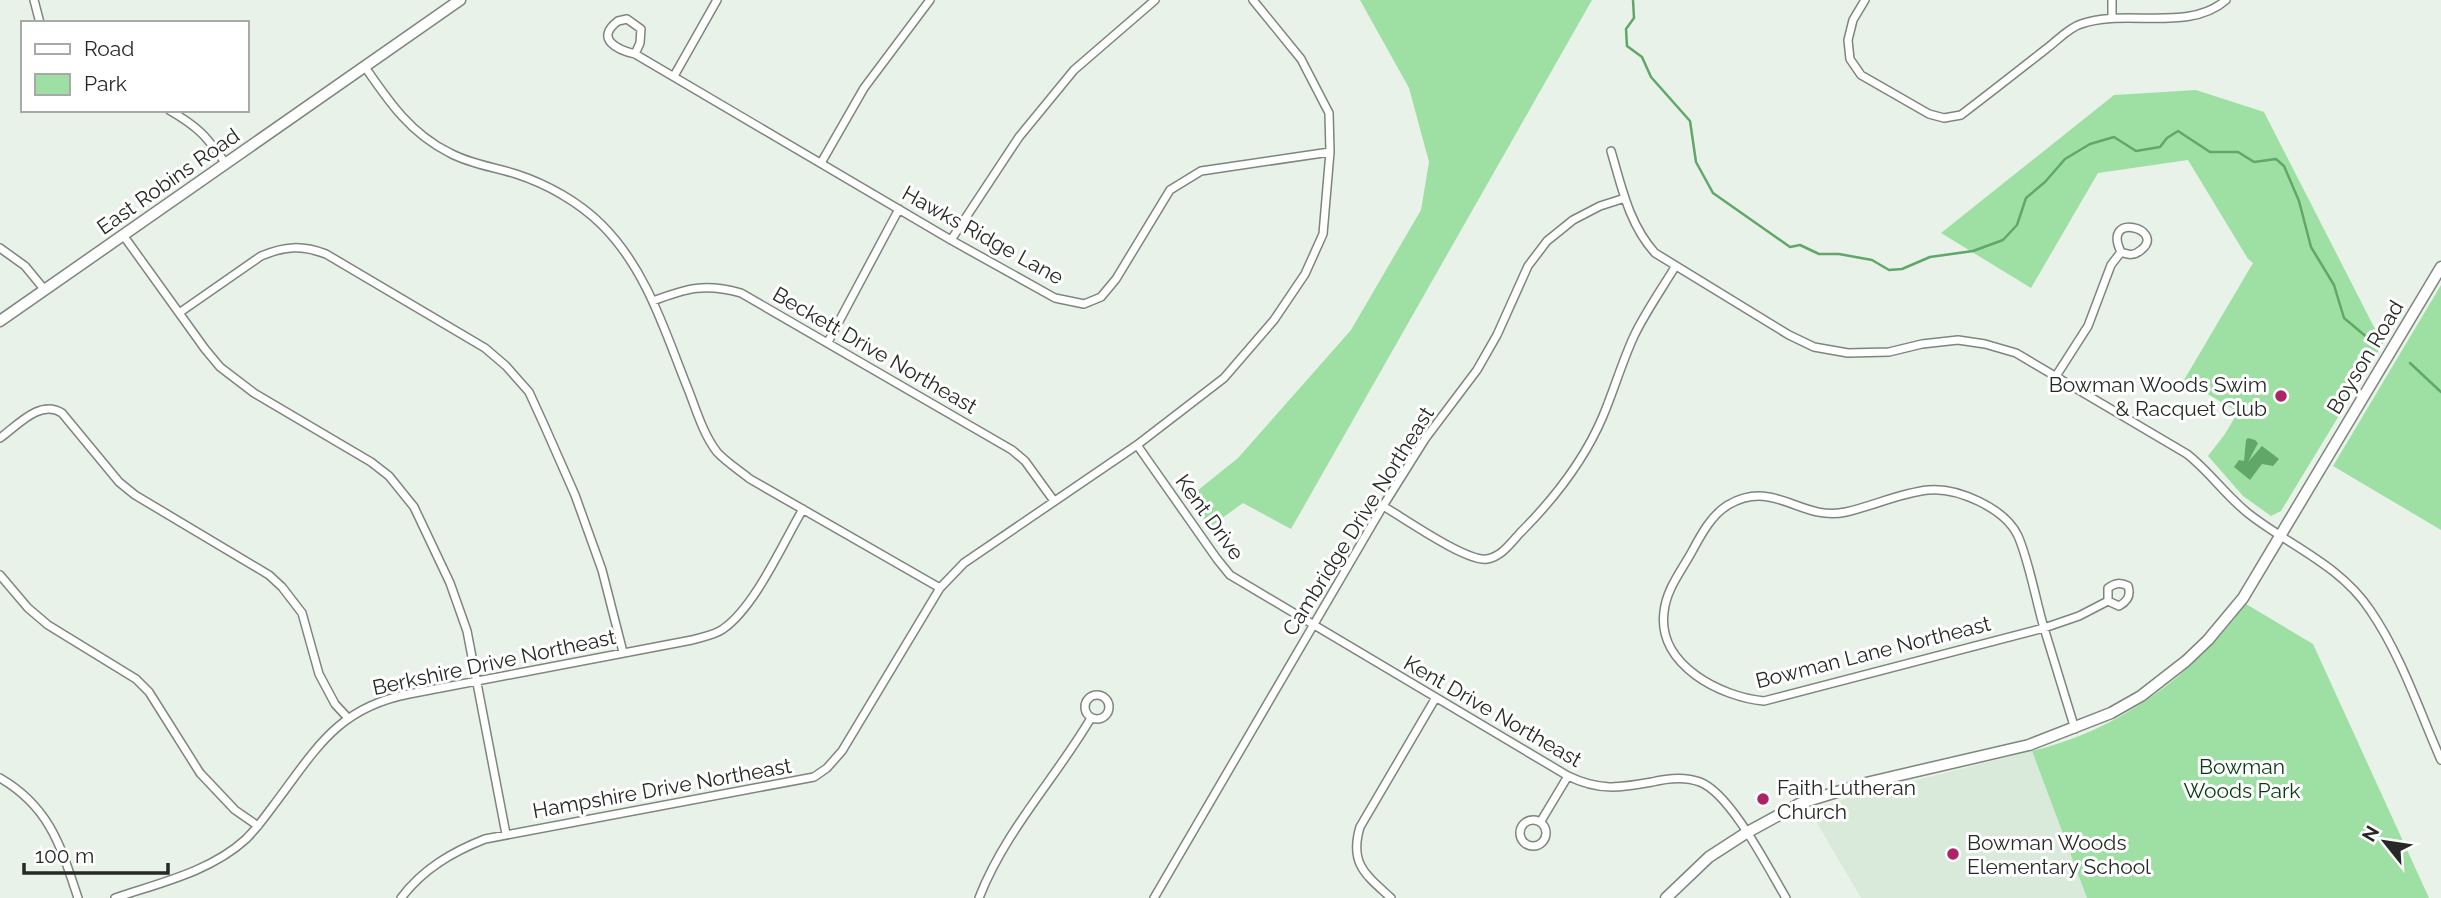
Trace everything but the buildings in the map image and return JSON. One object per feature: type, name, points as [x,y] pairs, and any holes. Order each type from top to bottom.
[{"type":"main road","name":"East Robins Road","points":[[0,321],[460,0]]},
{"type":"main road","name":"Boyson Road","points":[[1666,898],[1709,857],[1801,803],[1866,783],[2029,745],[2075,729],[2141,696],[2186,661],[2208,640],[2243,598],[2441,267]]},
{"type":"street","points":[[34,0],[39,21]]},
{"type":"street","points":[[674,76],[717,0]]},
{"type":"street","points":[[821,163],[864,88],[930,0]]},
{"type":"street","points":[[951,240],[1019,137],[1074,70],[1155,0]]},
{"type":"street","name":"Hampshire Drive Northeast","points":[[401,898],[446,856],[467,846],[506,834],[814,777],[827,768],[842,751],[940,588],[964,563],[1137,445],[1224,378],[1273,320],[1305,274],[1323,234],[1330,152],[1329,113],[1301,59],[1253,0]]},
{"type":"street","points":[[1865,0],[1853,20],[1848,40],[1850,59],[1861,75],[1929,114],[1944,118],[1961,115],[2077,25],[2112,16],[2151,19],[2191,16],[2221,5],[2226,0]]},
{"type":"street","points":[[2112,0],[2112,16]]},
{"type":"street","name":"Hawks Ridge Lane","points":[[635,54],[640,43],[641,29],[627,19],[618,21],[610,32],[609,41],[613,47],[635,54],[674,76],[951,240],[1055,298],[1084,304],[1101,297],[1116,279],[1170,190],[1201,171],[1330,152]]},
{"type":"street","points":[[365,67],[393,107],[409,125],[431,142],[452,155],[540,183],[582,209],[601,225],[636,269],[653,301],[699,418],[717,451],[750,479],[940,588]]},
{"type":"street","points":[[172,112],[206,136],[226,163]]},
{"type":"street","points":[[1611,151],[1633,222],[1655,253],[1789,335],[1814,347],[1848,353],[1889,352],[1922,344],[1958,340],[2016,353],[2187,454],[2217,481],[2233,500],[2251,515],[2312,554],[2338,575],[2369,608],[2393,649],[2441,760]]},
{"type":"street","name":"Cambridge Drive Northeast","points":[[1155,898],[1383,506],[1425,439],[1477,370],[1497,335],[1528,266],[1548,240],[1573,220],[1600,206],[1625,198]]},
{"type":"street","points":[[828,341],[900,209]]},
{"type":"street","points":[[2132,225],[2140,229],[2146,238],[2146,246],[2130,256],[2120,252],[2117,245],[2118,236],[2124,228],[2132,225]]},
{"type":"street","points":[[123,235],[205,349],[236,380],[371,462],[401,490],[428,533],[467,631],[506,834]]},
{"type":"street","points":[[179,313],[261,256],[276,250],[309,247],[326,254],[485,348],[506,366],[528,393],[545,427],[575,495],[602,570],[623,652]]},
{"type":"street","points":[[0,248],[25,266],[44,289]]},
{"type":"street","points":[[2056,376],[2088,326],[2111,265],[2120,252]]},
{"type":"street","points":[[1383,506],[1469,557],[1486,559],[1500,554],[1562,487],[1583,455],[1602,416],[1635,333],[1675,267]]},
{"type":"street","name":"Beckett Drive Northeast","points":[[653,301],[685,289],[703,286],[741,293],[1012,450],[1025,461],[1054,501]]},
{"type":"street","points":[[0,438],[43,407],[54,407],[62,413],[119,482],[135,495],[270,575],[302,614],[319,674],[335,704],[347,717]]},
{"type":"street","name":"Kent Drive","points":[[1137,445],[1230,575],[1266,598]]},
{"type":"street","name":"Bowman Lane Northeast","points":[[2044,628],[1764,701],[1744,699],[1726,692],[1693,673],[1674,654],[1663,627],[1668,592],[1707,526],[1728,506],[1746,498],[1764,496],[1784,499],[1813,512],[1826,514],[1844,512],[1927,490],[1955,491],[1975,499],[2001,516],[2017,534],[2075,729]]},
{"type":"street","name":"Berkshire Drive Northeast","points":[[115,898],[215,862],[246,839],[258,826],[334,728],[347,717],[385,698],[692,640],[722,630],[750,601],[803,509]]},
{"type":"street","points":[[0,575],[22,601],[48,625],[136,679],[149,692],[200,773],[235,810],[258,826]]},
{"type":"street","name":"Kent Drive Northeast","points":[[1266,598],[1435,699],[1587,785],[1602,788],[1629,787],[1685,778],[1700,782],[1720,796],[1786,898]]},
{"type":"street","points":[[2044,628],[2079,616],[2108,601]]},
{"type":"street","points":[[1391,898],[1361,869],[1356,842],[1360,827],[1435,699]]},
{"type":"street","points":[[979,898],[1016,826],[1072,750],[1091,718]]},
{"type":"street","points":[[1541,821],[1568,776]]},
{"type":"street","points":[[0,778],[37,807],[52,827],[78,898]]},
{"type":"shaded area","points":[[2248,438],[2258,443],[2248,462],[2262,446],[2279,459],[2273,466],[2262,464],[2250,480],[2234,467],[2239,460],[2244,461]]},
{"type":"shaded area","name":"Bowman Woods Elementary School","points":[[2032,751],[2087,898],[1861,898],[1810,811],[1850,797]]},
{"type":"green space","points":[[1360,0],[1592,0],[1291,529],[1243,503],[1210,527],[1187,499],[1238,458],[1351,330],[1421,210],[1429,162],[1409,88]]},
{"type":"green space","points":[[2196,90],[2264,112],[2374,327],[2388,335],[2281,511],[2271,516],[2243,496],[2208,456],[2238,412],[2184,380],[2253,263],[2188,160],[2098,173],[2031,288],[1941,233],[2114,95]]},
{"type":"green space","points":[[2441,285],[2441,530],[2333,466]]},
{"type":"green space","name":"Bowman Woods Park","points":[[2246,604],[2313,644],[2429,898],[2087,898],[2032,751],[2095,729],[2152,696],[2203,654]]},
{"type":"waterway","points":[[1633,0],[1634,18],[1626,29],[1627,46],[1642,57],[1651,77],[1690,121],[1696,162],[1713,193],[1790,247],[1800,245],[1819,254],[1839,254],[1872,260],[1889,270],[1902,269],[1930,257],[1973,251],[2003,240],[2017,225],[2026,198],[2045,182],[2065,159],[2090,144],[2114,137],[2136,151],[2160,147],[2178,131],[2210,152],[2238,152],[2254,162],[2276,159],[2284,166],[2299,201],[2311,247],[2334,285],[2344,318],[2375,344]]},
{"type":"waterway","points":[[2410,363],[2441,392]]},
{"type":"place","name":"Bowman Woods Swim & Racquet Club","points":[[2281,396]]},
{"type":"place","name":"Faith Lutheran Church","points":[[1763,799]]},
{"type":"place","name":"Bowman Woods Elementary School","points":[[1953,854]]}]
